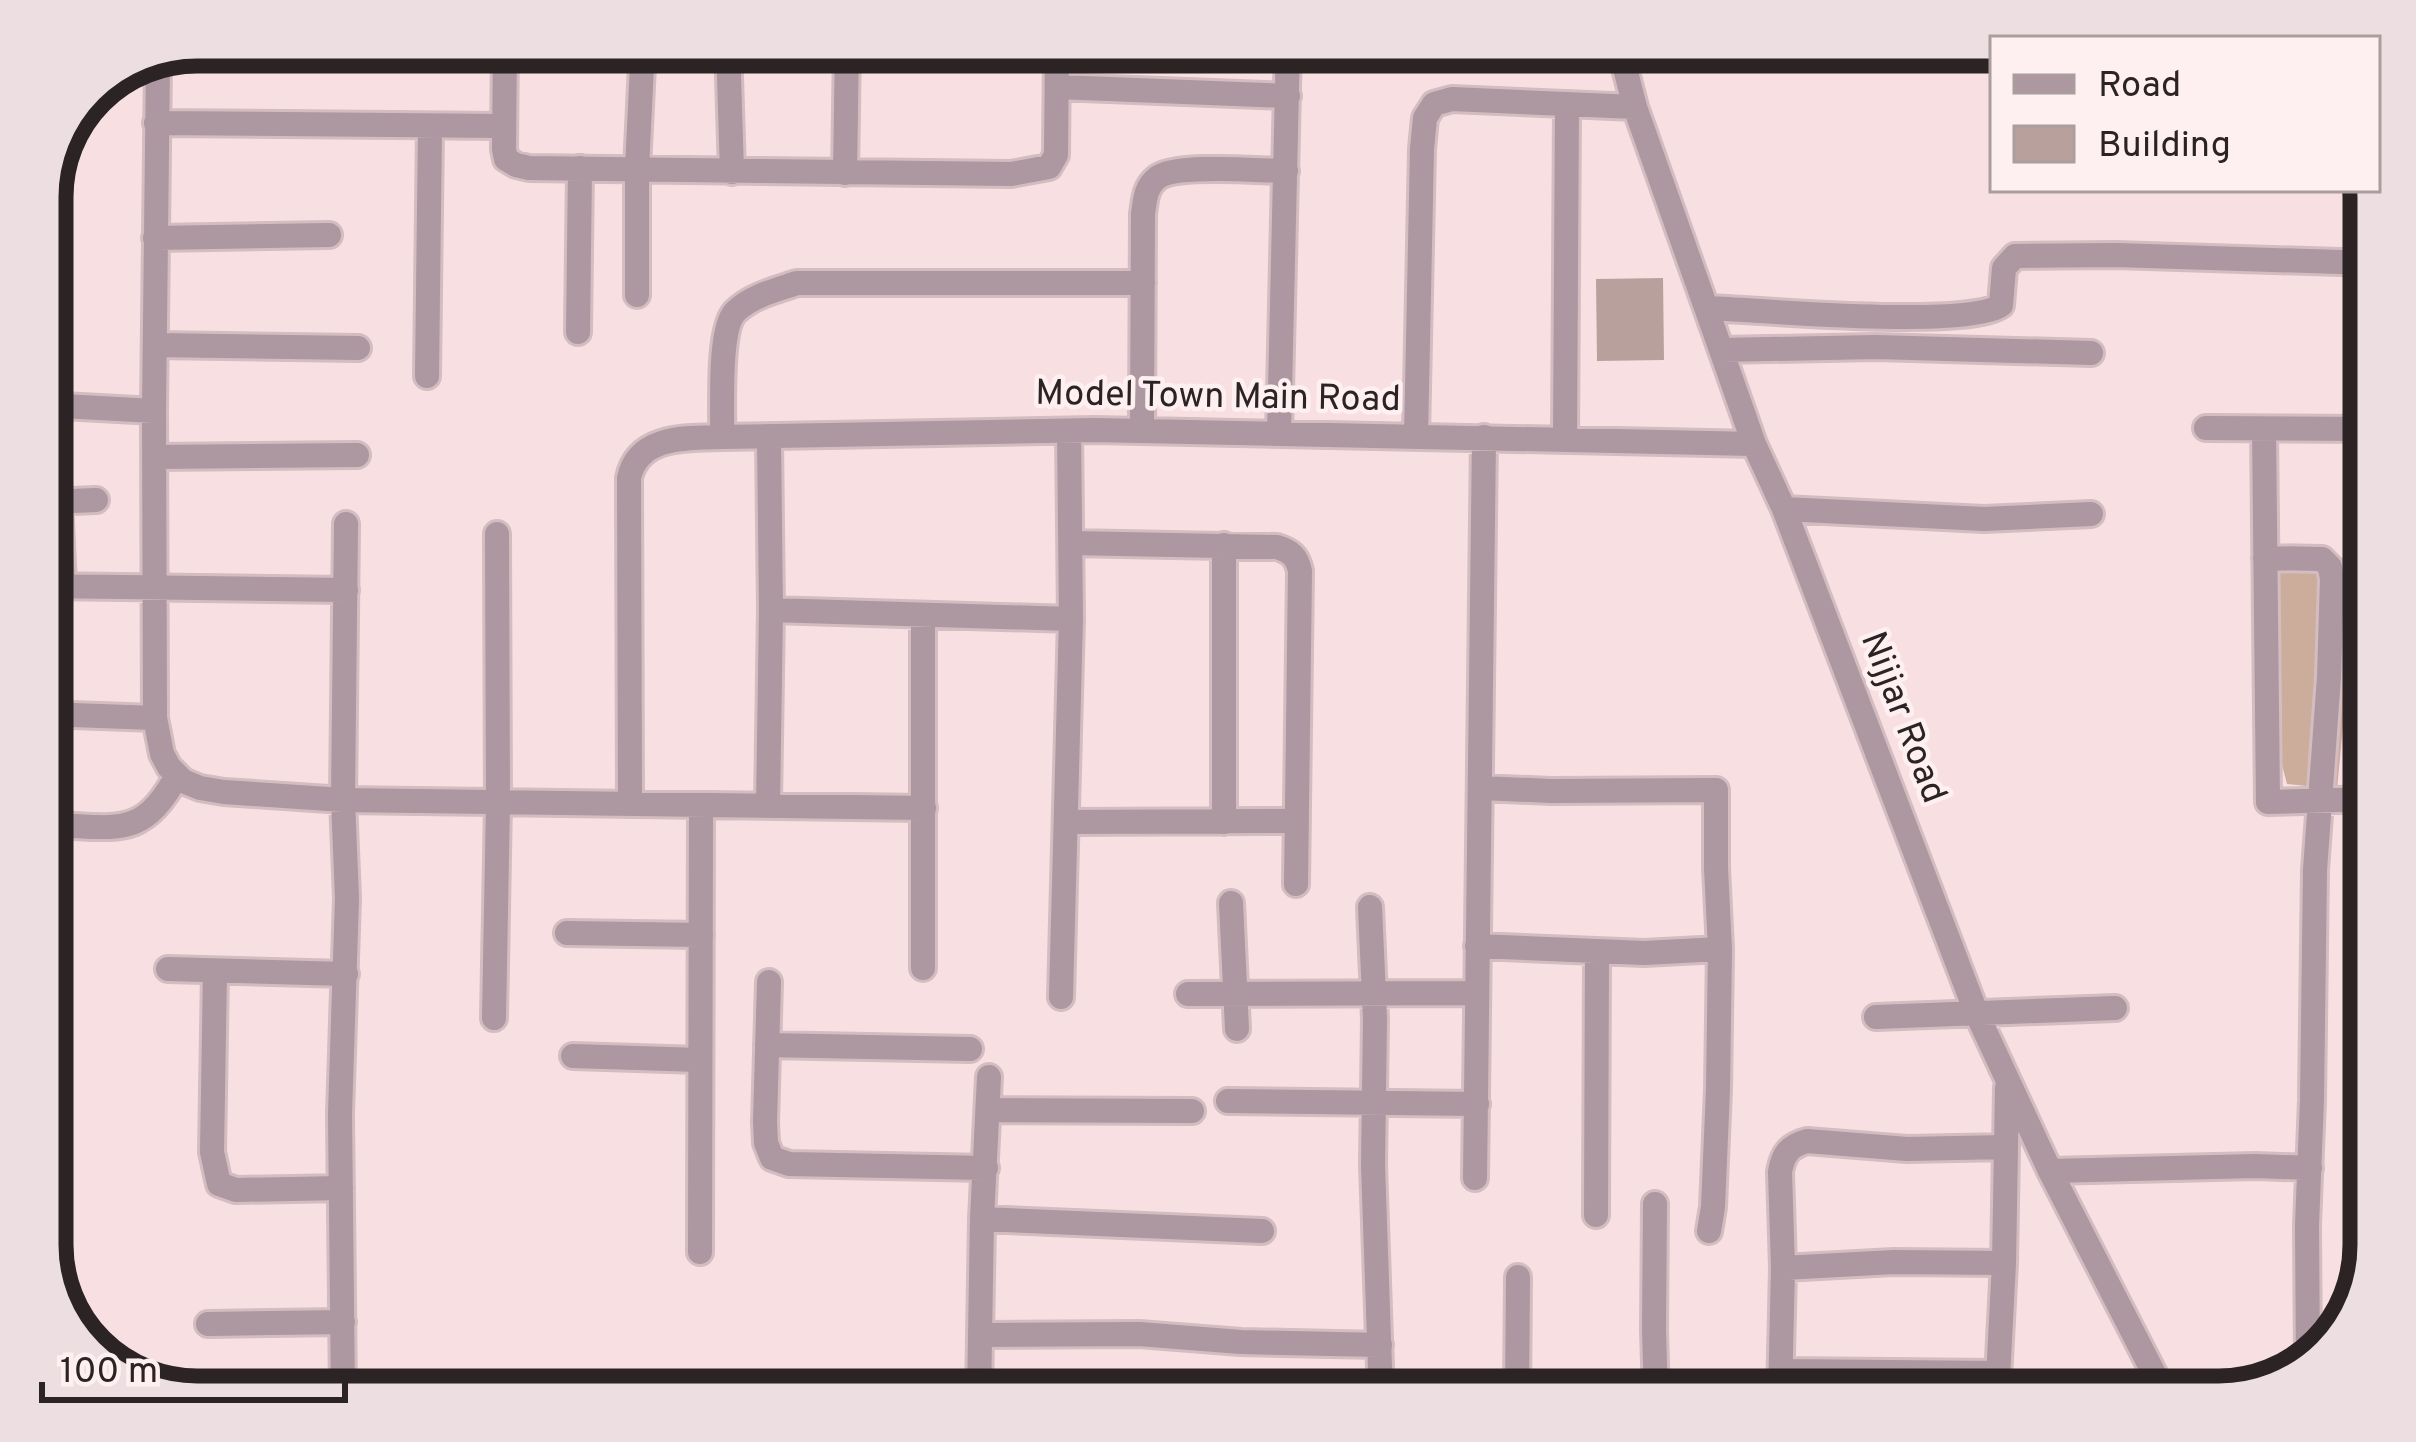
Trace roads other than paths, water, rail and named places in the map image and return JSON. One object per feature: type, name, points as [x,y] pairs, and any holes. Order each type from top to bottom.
[{"type":"street","points":[[504,66],[506,159],[529,168],[1010,174],[1049,167],[1056,155],[1058,66]]},
{"type":"street","points":[[637,295],[642,66]]},
{"type":"street","points":[[729,66],[732,172]]},
{"type":"street","points":[[845,173],[847,66]]},
{"type":"street","points":[[1279,434],[1288,66]]},
{"type":"street","name":"Nijjar Road","points":[[1624,66],[1754,444],[1784,508],[1976,1012],[2050,1172],[2156,1376]]},
{"type":"street","points":[[158,73],[155,718],[163,754],[183,781],[224,792],[344,800],[924,808]]},
{"type":"street","points":[[1058,86],[1288,96]]},
{"type":"street","points":[[1416,437],[1420,189],[1425,118],[1434,104],[1452,99],[1635,107]]},
{"type":"street","points":[[1565,439],[1567,104]]},
{"type":"street","points":[[156,123],[502,126]]},
{"type":"street","points":[[427,376],[430,126]]},
{"type":"street","points":[[578,332],[580,168]]},
{"type":"street","points":[[1142,431],[1146,192],[1157,178],[1185,170],[1286,171]]},
{"type":"street","points":[[155,238],[329,236]]},
{"type":"street","points":[[1708,308],[1886,316],[1983,314],[2001,305],[2004,268],[2014,256],[2350,262]]},
{"type":"street","points":[[722,437],[726,334],[732,314],[755,298],[797,283],[1143,283]]},
{"type":"street","points":[[155,344],[358,348]]},
{"type":"street","points":[[1721,350],[1876,347],[2091,352]]},
{"type":"street","points":[[66,406],[154,411]]},
{"type":"street","points":[[2206,428],[2350,429]]},
{"type":"street","points":[[2264,429],[2268,802],[2350,799]]},
{"type":"street","points":[[1061,997],[1071,620],[1069,431]]},
{"type":"street","name":"Model Town Main Road","points":[[630,803],[629,478],[642,452],[653,446],[722,437],[1069,431],[1754,444]]},
{"type":"street","points":[[1475,1178],[1484,437]]},
{"type":"street","points":[[769,806],[770,438]]},
{"type":"street","points":[[155,457],[357,455]]},
{"type":"street","points":[[66,501],[96,500]]},
{"type":"street","points":[[1784,508],[1984,519],[2091,514]]},
{"type":"street","points":[[343,1376],[340,1114],[346,974],[346,524]]},
{"type":"street","points":[[494,1018],[497,534]]},
{"type":"street","points":[[1071,543],[1277,547],[1298,561],[1296,884]]},
{"type":"street","points":[[1224,544],[1224,822]]},
{"type":"street","points":[[2265,558],[2327,562],[2332,579],[2330,677],[2315,870],[2308,1342]]},
{"type":"street","points":[[66,586],[346,590]]},
{"type":"street","points":[[771,610],[1071,620]]},
{"type":"street","points":[[923,616],[923,968]]},
{"type":"street","points":[[66,715],[155,718]]},
{"type":"street","points":[[66,825],[132,825],[164,800],[177,775]]},
{"type":"street","points":[[1482,788],[1716,790],[1717,1148],[1709,1231]]},
{"type":"street","points":[[700,1252],[701,805]]},
{"type":"street","points":[[1066,822],[1296,821]]},
{"type":"street","points":[[1232,903],[1237,1029]]},
{"type":"street","points":[[1370,907],[1381,1376]]},
{"type":"street","points":[[567,933],[701,934]]},
{"type":"street","points":[[1477,946],[1644,953],[1720,949]]},
{"type":"street","points":[[1596,1216],[1597,951]]},
{"type":"street","points":[[168,969],[346,974]]},
{"type":"street","points":[[215,971],[212,1152],[219,1184],[236,1190],[341,1188]]},
{"type":"street","points":[[770,982],[765,1122],[772,1158],[789,1164],[986,1168]]},
{"type":"street","points":[[1188,994],[1477,992]]},
{"type":"street","points":[[1876,1018],[2115,1008]]},
{"type":"street","points":[[767,1046],[970,1049]]},
{"type":"street","points":[[573,1055],[700,1060]]},
{"type":"street","points":[[979,1376],[989,1077]]},
{"type":"street","points":[[1998,1376],[2008,1083]]},
{"type":"street","points":[[1228,1101],[1477,1104]]},
{"type":"street","points":[[988,1110],[1192,1111]]},
{"type":"street","points":[[1780,1376],[1780,1172],[1793,1144],[2006,1147]]},
{"type":"street","points":[[2050,1172],[2310,1168]]},
{"type":"street","points":[[1655,1204],[1655,1376]]},
{"type":"street","points":[[982,1219],[1262,1231]]},
{"type":"street","points":[[1783,1268],[2004,1263]]},
{"type":"street","points":[[1517,1376],[1518,1277]]},
{"type":"street","points":[[208,1324],[343,1322]]},
{"type":"street","points":[[980,1335],[1138,1334],[1380,1345]]}]
